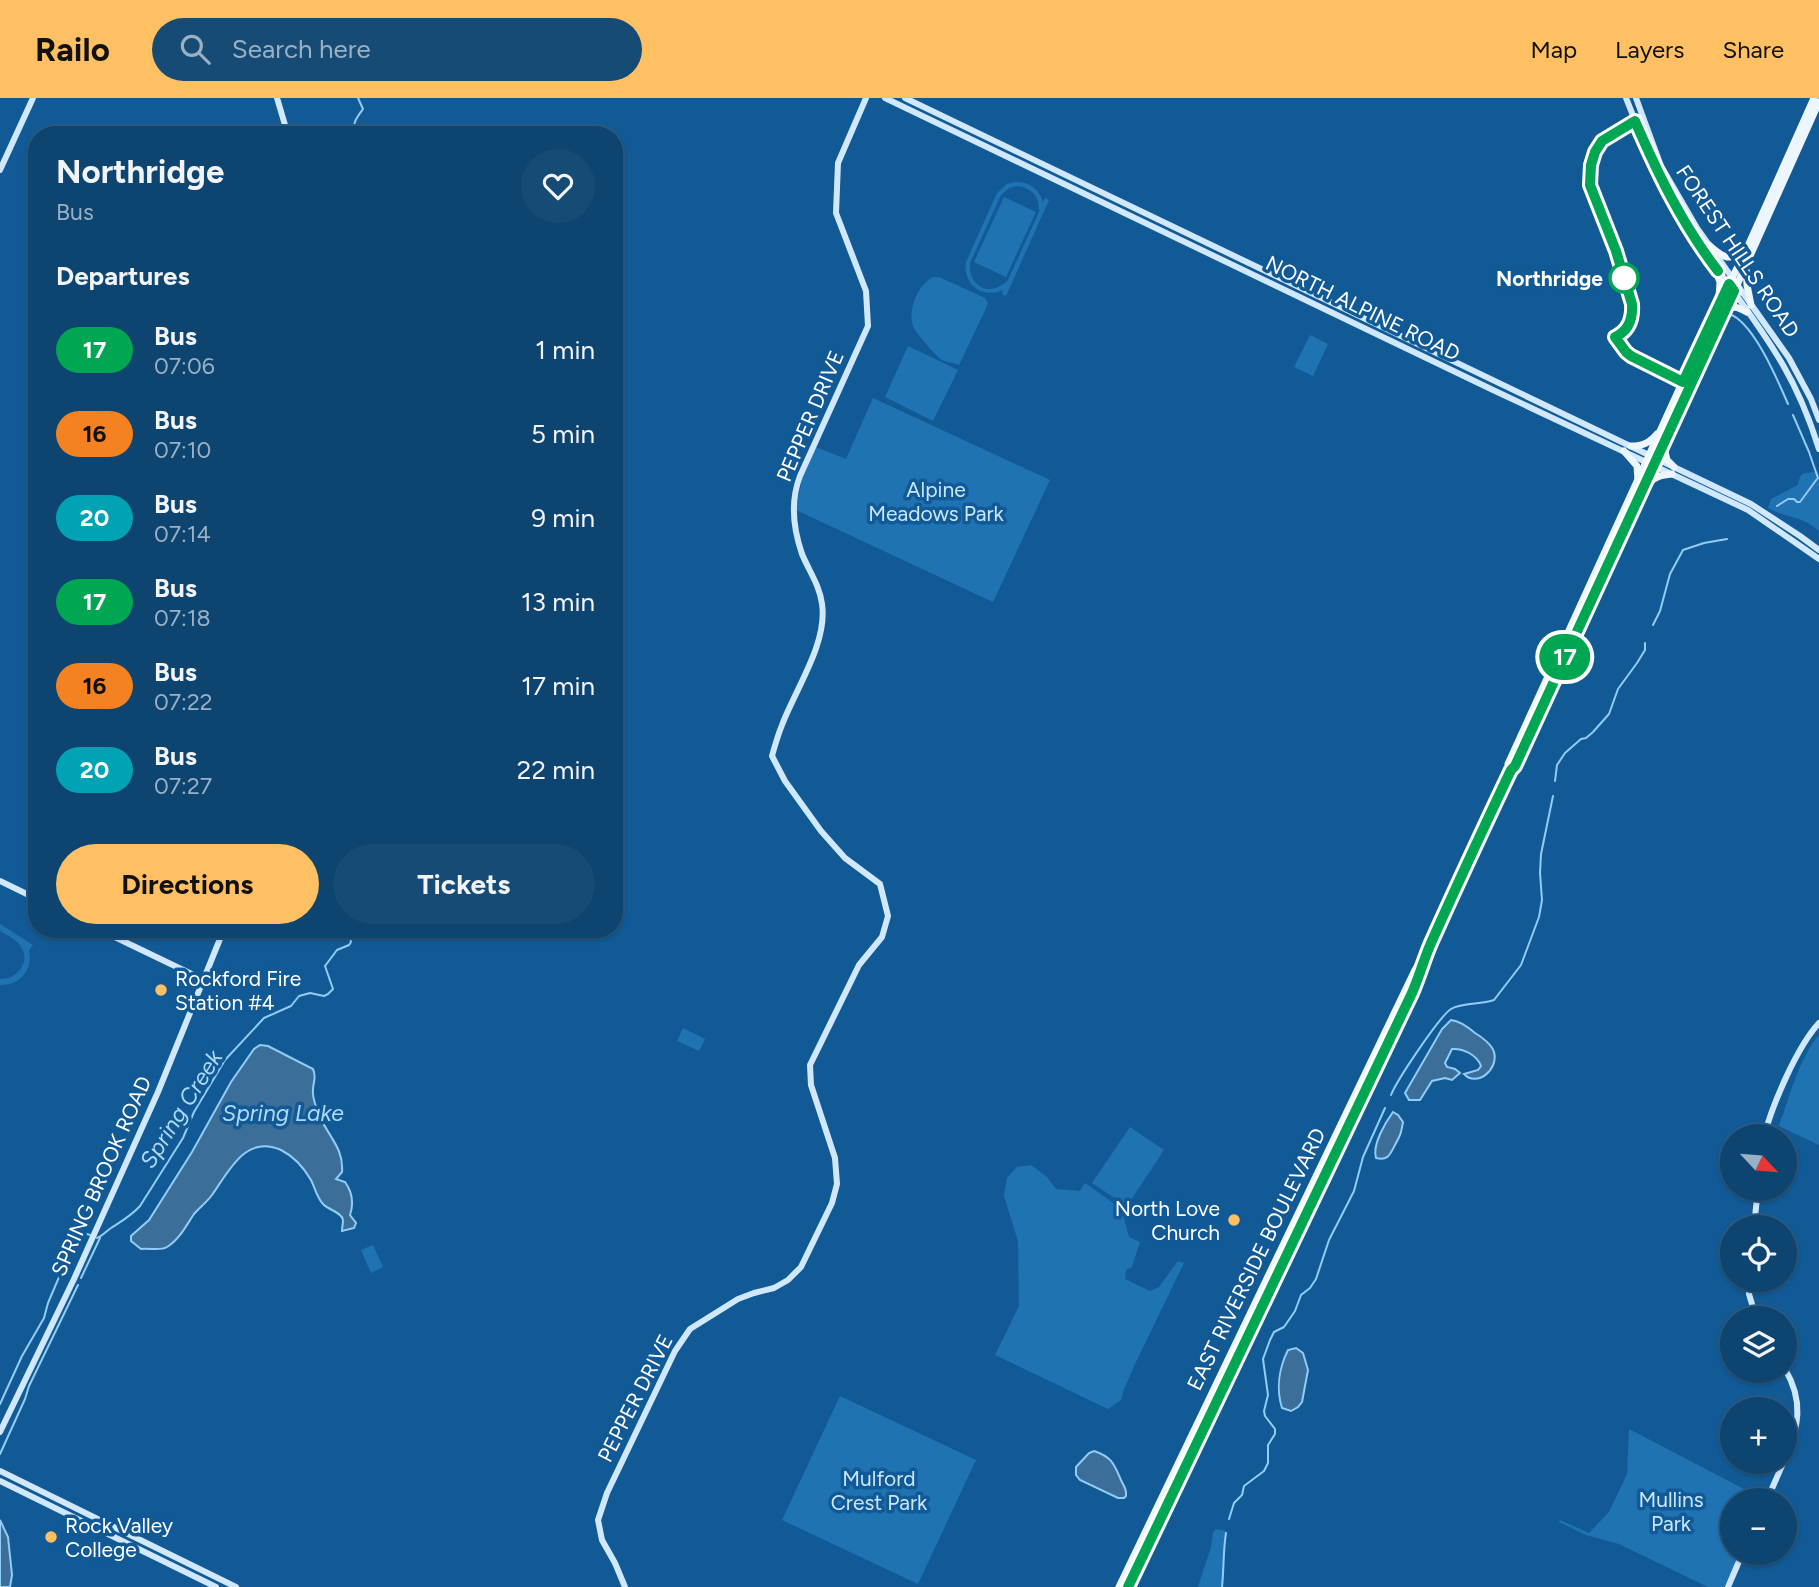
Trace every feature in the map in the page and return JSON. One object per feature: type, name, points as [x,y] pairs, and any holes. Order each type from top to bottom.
[{"type":"main road","name":"EAST RIVERSIDE BOULEVARD","points":[[1511,770],[1508,764],[1638,481],[1663,445],[1814,98]]},
{"type":"main road","name":"EAST RIVERSIDE BOULEVARD","points":[[1733,284],[1747,261],[1819,102]]},
{"type":"main road","points":[[1709,245],[1719,255],[1729,258],[1746,250]]},
{"type":"main road","points":[[1718,317],[1732,307],[1749,308],[1747,261]]},
{"type":"main road","points":[[1714,265],[1720,282],[1718,317]]},
{"type":"main road","name":"EAST RIVERSIDE BOULEVARD","points":[[1128,1587],[1409,981],[1429,947],[1515,766],[1641,493],[1662,428],[1718,317]]},
{"type":"main road","points":[[1638,481],[1637,466],[1628,449],[1643,446],[1662,428]]},
{"type":"main road","points":[[1641,493],[1653,479],[1673,471],[1663,445]]},
{"type":"main road","name":"EAST RIVERSIDE BOULEVARD","points":[[1119,1587],[1226,1373]]},
{"type":"street","points":[[0,170],[33,98]]},
{"type":"street","points":[[276,98],[285,126]]},
{"type":"street","name":"PEPPER DRIVE","points":[[625,1587],[602,1541],[598,1520],[607,1493],[675,1351],[691,1329],[738,1299],[774,1289],[802,1267],[832,1203],[837,1184],[835,1158],[811,1085],[810,1065],[859,965],[882,937],[888,916],[880,884],[845,858],[821,831],[785,781],[772,755],[782,724],[815,654],[821,628],[822,604],[794,522],[794,495],[804,466],[868,326],[866,291],[836,213],[838,163],[866,98]]},
{"type":"street","name":"NORTH ALPINE ROAD","points":[[886,98],[1470,379],[1587,429]]},
{"type":"street","name":"NORTH ALPINE ROAD","points":[[905,98],[1673,471],[1748,510],[1819,559]]},
{"type":"street","name":"FOREST HILLS ROAD","points":[[1626,98],[1672,201],[1714,265],[1733,284]]},
{"type":"street","name":"FOREST HILLS ROAD","points":[[1636,98],[1661,166],[1783,365],[1802,403],[1819,449]]},
{"type":"street","name":"FOREST HILLS ROAD","points":[[1749,308],[1789,358],[1819,420]]},
{"type":"street","name":"NORTH ALPINE ROAD","points":[[1673,471],[1751,504],[1819,550]]},
{"type":"street","points":[[0,881],[28,895]]},
{"type":"street","points":[[117,938],[204,980]]},
{"type":"street","name":"SPRING BROOK ROAD","points":[[0,1432],[123,1171],[220,938]]},
{"type":"street","points":[[1767,1124],[1800,1049],[1819,1023]]},
{"type":"street","points":[[0,1471],[236,1587]]},
{"type":"street","points":[[0,1481],[216,1587]]},
{"type":"street","points":[[1728,1587],[1737,1565]]},
{"type":"green space","points":[[1026,183],[1039,193],[1043,202],[1045,198],[1049,200],[1006,296],[1002,294],[1003,290],[988,293],[975,288],[967,277],[966,262],[997,193],[1007,184]],"holes":[[[1016,186],[1026,188],[1034,194],[1039,212],[1008,280],[988,289],[977,284],[970,271],[970,263],[1001,195]]]},
{"type":"green space","points":[[1004,197],[1036,212],[1006,277],[974,262]]},
{"type":"green space","points":[[933,277],[939,277],[985,298],[988,304],[959,365],[939,358],[913,326],[915,298],[922,286]]},
{"type":"green space","points":[[1310,335],[1328,344],[1313,376],[1294,367]]},
{"type":"green space","points":[[908,346],[958,370],[933,421],[885,397]]},
{"type":"green space","name":"Alpine Meadows Park","points":[[873,398],[1050,480],[993,602],[796,510],[802,479],[816,447],[846,459]]},
{"type":"green space","points":[[1817,471],[1819,531],[1807,522],[1768,508],[1771,499],[1798,485],[1802,475]]},
{"type":"green space","points":[[0,924],[33,945],[29,950],[29,964],[24,975],[14,982],[0,985],[0,979],[18,973],[22,968],[24,956],[17,942],[0,931]]},
{"type":"green space","points":[[683,1028],[705,1039],[699,1051],[677,1041]]},
{"type":"green space","points":[[1819,1035],[1819,1145],[1797,1135],[1797,1124],[1780,1124],[1791,1090],[1812,1044]]},
{"type":"green space","points":[[1130,1127],[1164,1150],[1127,1206],[1092,1183]]},
{"type":"green space","points":[[1031,1165],[1047,1177],[1056,1189],[1080,1191],[1085,1183],[1119,1207],[1129,1237],[1140,1242],[1132,1267],[1126,1270],[1125,1279],[1150,1291],[1159,1287],[1178,1261],[1184,1263],[1135,1364],[1121,1400],[1108,1409],[995,1355],[1019,1306],[1018,1241],[1004,1196],[1007,1178],[1017,1167]]},
{"type":"green space","points":[[373,1245],[383,1267],[371,1273],[361,1250]]},
{"type":"green space","name":"Mulford Crest Park","points":[[840,1396],[976,1460],[918,1584],[782,1520]]},
{"type":"green space","name":"Mullins Park","points":[[1629,1429],[1742,1488],[1720,1488],[1720,1565],[1735,1565],[1724,1587],[1708,1587],[1619,1544],[1586,1535],[1559,1522],[1560,1520],[1589,1533],[1609,1512],[1627,1474]]},
{"type":"green space","points":[[1216,1529],[1226,1531],[1222,1587],[1198,1587],[1213,1532]]},
{"type":"water","points":[[1451,1020],[1464,1025],[1489,1044],[1494,1052],[1493,1065],[1481,1078],[1469,1078],[1464,1074],[1478,1070],[1481,1066],[1479,1062],[1469,1053],[1452,1049],[1445,1063],[1447,1067],[1460,1073],[1452,1080],[1445,1078],[1432,1081],[1420,1100],[1409,1100],[1405,1093],[1442,1029]]},
{"type":"water","name":"Spring Lake","points":[[260,1045],[268,1046],[313,1069],[314,1100],[341,1157],[342,1172],[336,1179],[345,1182],[350,1190],[350,1215],[356,1223],[354,1228],[342,1231],[342,1217],[321,1202],[311,1180],[294,1159],[269,1146],[258,1147],[248,1151],[232,1166],[210,1198],[171,1244],[162,1249],[141,1249],[131,1241],[131,1236],[149,1220],[192,1152],[231,1082],[254,1049]]},
{"type":"water","points":[[1393,1112],[1403,1122],[1400,1135],[1389,1156],[1376,1158],[1378,1141]]},
{"type":"water","points":[[1296,1348],[1303,1353],[1308,1370],[1302,1402],[1291,1411],[1282,1408],[1279,1379],[1288,1350]]},
{"type":"water","points":[[1094,1451],[1105,1456],[1114,1465],[1126,1490],[1124,1498],[1118,1498],[1080,1480],[1076,1475],[1076,1467]]},
{"type":"water","points":[[0,1520],[8,1537],[12,1575],[10,1587],[0,1587]]},
{"type":"waterway","name":"Spring Creek","points":[[354,126],[363,109],[358,98]]},
{"type":"waterway","points":[[1729,314],[1738,319],[1756,339],[1788,404]]},
{"type":"waterway","points":[[1793,415],[1818,478]]},
{"type":"waterway","points":[[1777,506],[1788,499],[1800,502],[1817,479]]},
{"type":"waterway","points":[[1653,625],[1660,611],[1670,574],[1683,550],[1727,539]]},
{"type":"waterway","points":[[1555,781],[1557,765],[1565,753],[1593,732],[1609,714],[1618,689],[1645,650],[1645,643]]},
{"type":"waterway","points":[[1391,1095],[1401,1076],[1445,1014],[1466,1004],[1494,1000],[1521,965],[1539,917],[1542,900],[1541,854],[1553,796]]},
{"type":"waterway","name":"Spring Creek","points":[[97,1238],[140,1206],[183,1138],[194,1112],[225,1060],[264,1018],[291,1006],[299,996],[310,993],[324,996],[333,989],[325,966],[337,950],[349,945],[350,938]]},
{"type":"waterway","points":[[1229,1519],[1244,1486],[1264,1471],[1268,1463],[1268,1445],[1275,1434],[1275,1429],[1264,1411],[1268,1395],[1263,1359],[1270,1340],[1274,1332],[1284,1327],[1295,1311],[1301,1295],[1316,1279],[1329,1240],[1354,1191],[1363,1157],[1385,1108]]},
{"type":"waterway","name":"Spring Creek","points":[[0,1404],[22,1356],[44,1318],[77,1235],[90,1235]]},
{"type":"waterway","name":"Spring Creek","points":[[81,1278],[100,1238]]},
{"type":"waterway","name":"Spring Creek","points":[[0,1454],[29,1386],[78,1285]]},
{"type":"waterway","points":[[1222,1587],[1226,1533]]},
{"type":"bus line","name":"17","points":[[1128,1587],[1412,993],[1448,905],[1734,291],[1729,284],[1683,382],[1626,352],[1615,337],[1624,334],[1630,324],[1632,304],[1616,251],[1590,185],[1591,165],[1602,141],[1635,121],[1672,201],[1718,271]]},
{"type":"place","name":"Northridge","points":[[1624,278]]},
{"type":"place","name":"Rockford Fire Station #4","points":[[161,990]]},
{"type":"place","name":"North Love Church","points":[[1234,1220]]},
{"type":"place","name":"Rock Valley College","points":[[51,1537]]}]
